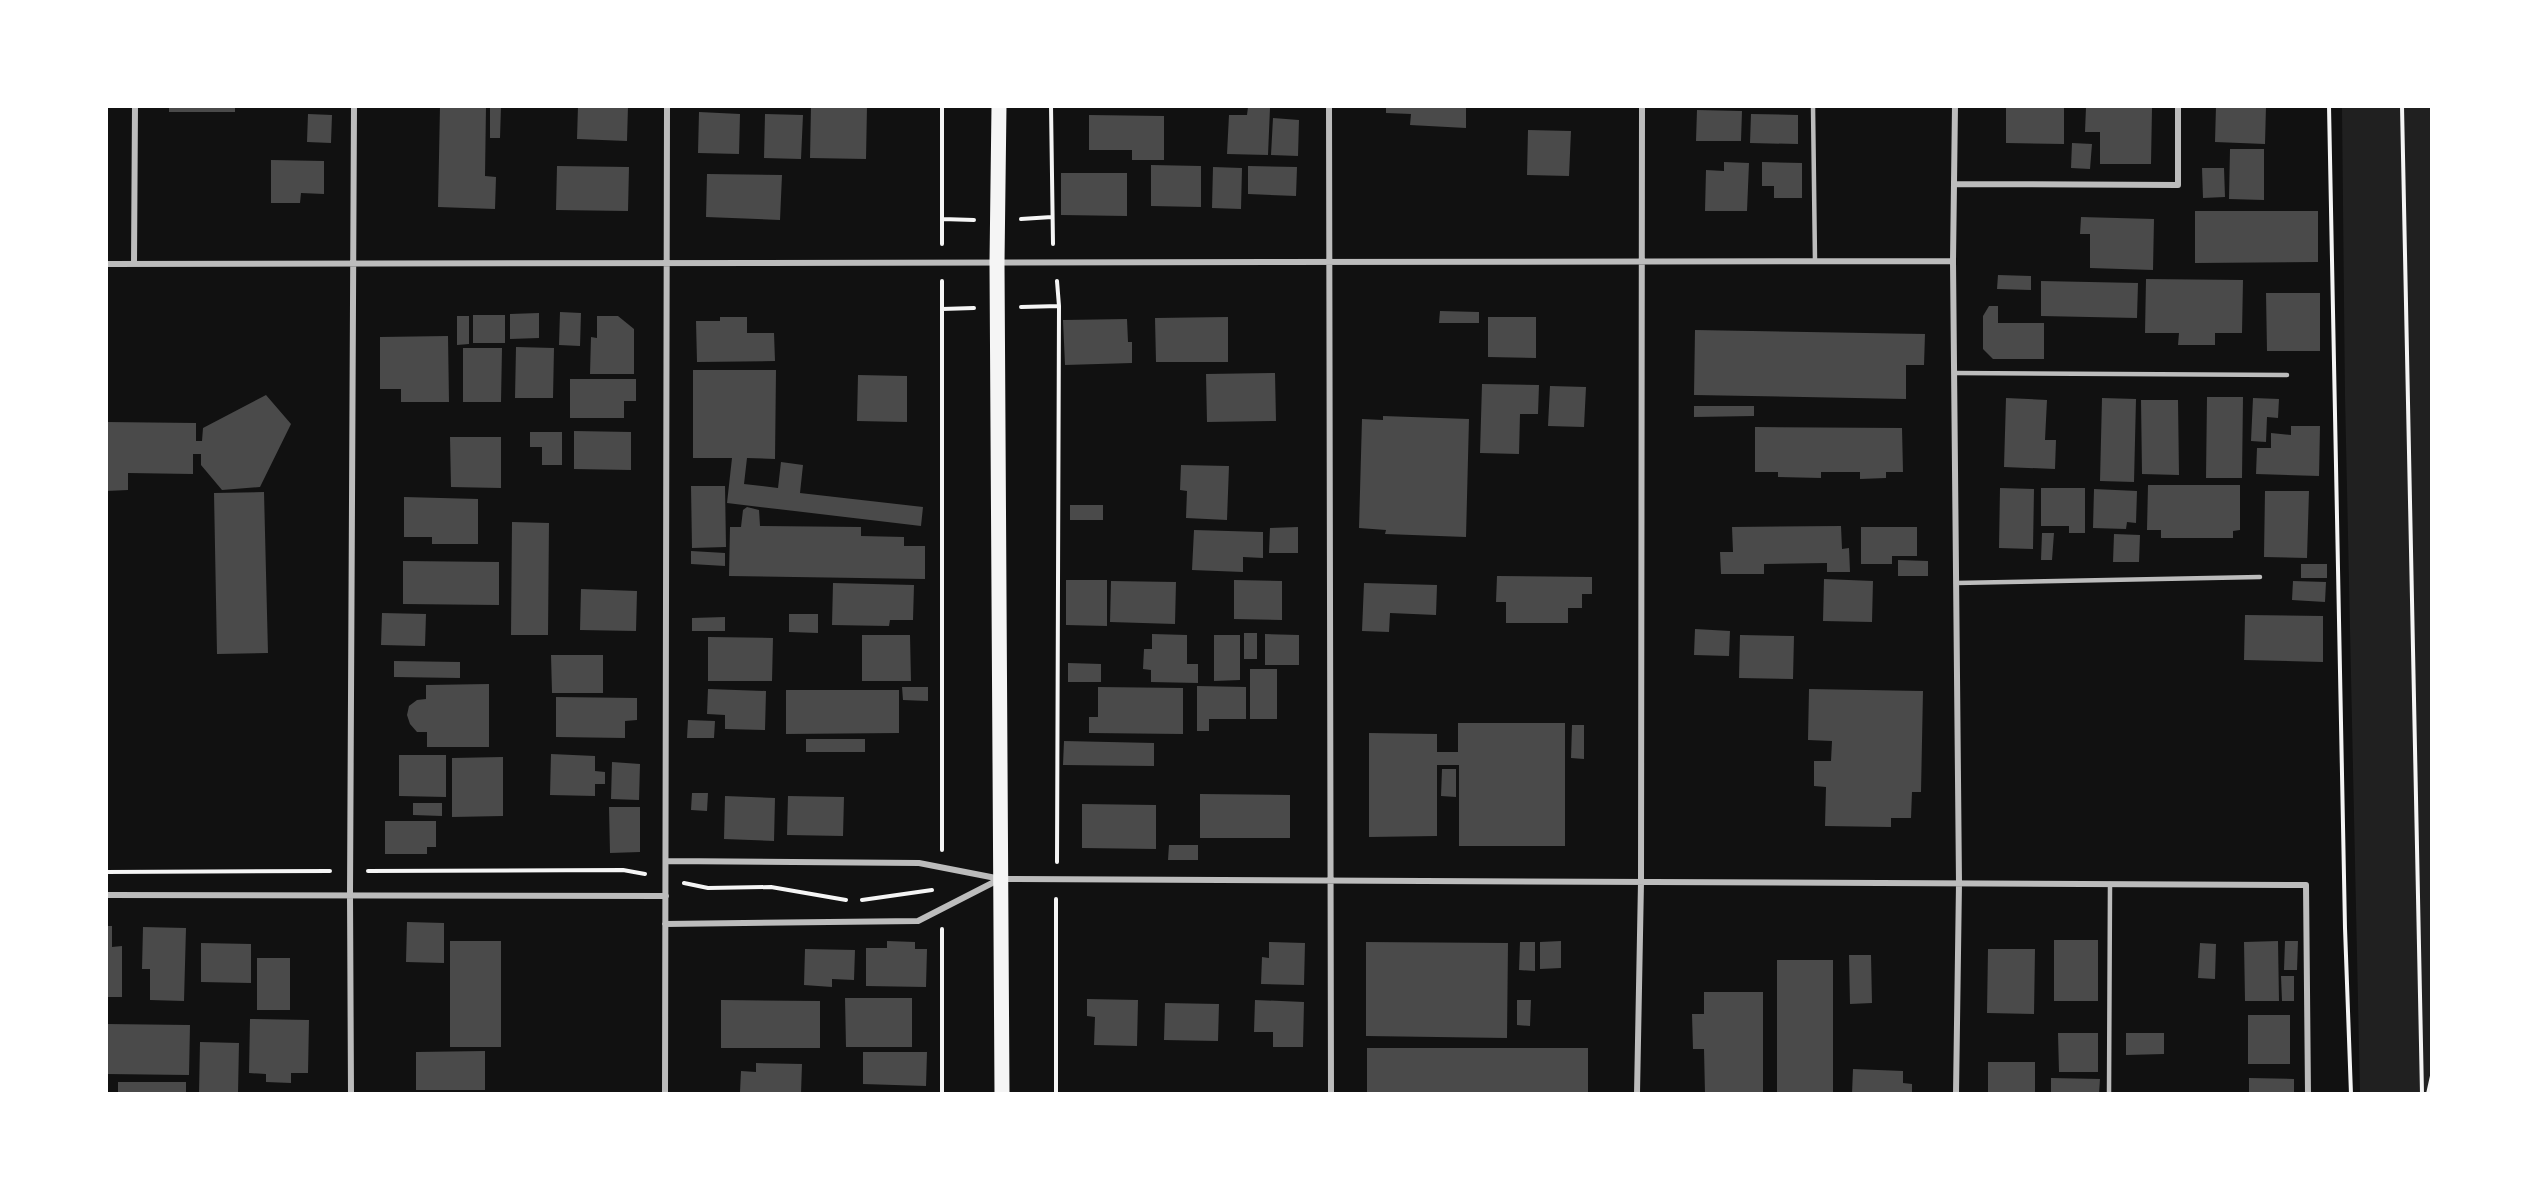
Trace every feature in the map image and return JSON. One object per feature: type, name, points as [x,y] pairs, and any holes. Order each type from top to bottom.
[{"type":"main road","points":[[999,106],[997,263],[1002,1094]]},
{"type":"street","points":[[134,264],[135,106]]},
{"type":"street","points":[[351,1094],[354,106]]},
{"type":"street","points":[[665,1094],[669,264],[667,106]]},
{"type":"street","points":[[1329,106],[1331,1094]]},
{"type":"street","points":[[1637,1094],[1641,882],[1642,106]]},
{"type":"street","points":[[1955,106],[1953,261],[1959,883],[1956,1094]]},
{"type":"street","points":[[1955,184],[2178,185],[2178,106]]},
{"type":"street","points":[[106,264],[1953,261]]},
{"type":"street","points":[[666,861],[919,863],[1001,879],[2307,885],[2308,1094]]},
{"type":"street","points":[[665,924],[918,921],[1001,879]]},
{"type":"street","points":[[106,895],[666,896]]},
{"type":"lane","points":[[1813,106],[1815,261]]},
{"type":"lane","points":[[1954,373],[2287,375]]},
{"type":"lane","points":[[1956,583],[2260,577]]},
{"type":"lane","points":[[2109,1094],[2110,884]]},
{"type":"path","points":[[942,106],[942,867]]},
{"type":"path","points":[[1051,106],[1052,217],[1059,306],[1056,1094]]},
{"type":"path","points":[[2329,106],[2344,904],[2351,1094]]},
{"type":"path","points":[[2402,106],[2422,1094]]},
{"type":"path","points":[[666,878],[708,888],[771,887],[853,901],[942,889],[942,1094]]},
{"type":"path","points":[[2428,1094],[2432,1076]]},
{"type":"shaded area","points":[[2342,107],[2431,107],[2431,1093],[2360,1093],[2345,395]]},
{"type":"building","points":[[169,106],[235,106],[235,112],[169,112]]},
{"type":"building","points":[[440,106],[486,106],[485,176],[496,177],[495,209],[438,207]]},
{"type":"building","points":[[490,106],[501,106],[500,138],[490,138]]},
{"type":"building","points":[[578,106],[628,106],[627,141],[577,139]]},
{"type":"building","points":[[811,106],[867,106],[866,159],[810,158]]},
{"type":"building","points":[[1386,106],[1466,106],[1466,128],[1410,125],[1411,114],[1386,113]]},
{"type":"building","points":[[2006,106],[2064,107],[2064,144],[2006,143]]},
{"type":"building","points":[[2216,106],[2266,106],[2265,144],[2215,142]]},
{"type":"building","points":[[1248,107],[1270,108],[1268,155],[1227,154],[1229,115],[1247,115]]},
{"type":"building","points":[[2086,107],[2152,108],[2151,164],[2100,164],[2100,132],[2085,132]]},
{"type":"building","points":[[1697,110],[1742,111],[1741,141],[1696,141]]},
{"type":"building","points":[[699,112],[740,114],[739,154],[698,153]]},
{"type":"building","points":[[308,114],[332,115],[331,143],[307,142]]},
{"type":"building","points":[[765,114],[803,115],[801,159],[764,158]]},
{"type":"building","points":[[1751,114],[1798,115],[1798,144],[1750,143]]},
{"type":"building","points":[[1089,115],[1164,116],[1164,160],[1132,160],[1132,150],[1089,150]]},
{"type":"building","points":[[1273,118],[1299,120],[1298,156],[1271,155]]},
{"type":"building","points":[[1528,130],[1571,131],[1569,176],[1527,175]]},
{"type":"building","points":[[2072,143],[2092,144],[2090,169],[2071,168]]},
{"type":"building","points":[[2230,149],[2264,149],[2264,200],[2229,199]]},
{"type":"building","points":[[271,160],[324,161],[324,194],[301,193],[300,203],[271,203]]},
{"type":"building","points":[[1724,162],[1749,163],[1747,211],[1705,211],[1706,170],[1724,171]]},
{"type":"building","points":[[1762,162],[1802,163],[1802,198],[1774,198],[1774,186],[1762,186]]},
{"type":"building","points":[[1151,165],[1201,166],[1201,207],[1151,206]]},
{"type":"building","points":[[557,166],[629,167],[628,211],[556,210]]},
{"type":"building","points":[[1248,166],[1297,167],[1296,196],[1248,194]]},
{"type":"building","points":[[1213,167],[1242,168],[1241,209],[1212,208]]},
{"type":"building","points":[[2202,168],[2224,168],[2225,197],[2203,198]]},
{"type":"building","points":[[1061,173],[1127,173],[1127,216],[1061,215]]},
{"type":"building","points":[[707,174],[782,175],[780,220],[706,217]]},
{"type":"building","points":[[2195,211],[2318,211],[2318,262],[2195,263]]},
{"type":"building","points":[[2081,217],[2154,219],[2153,270],[2090,268],[2090,234],[2080,234]]},
{"type":"building","points":[[1998,275],[2031,276],[2031,290],[1997,289]]},
{"type":"building","points":[[2146,279],[2243,280],[2242,333],[2215,333],[2215,345],[2178,345],[2179,333],[2145,333]]},
{"type":"building","points":[[2041,281],[2138,283],[2137,318],[2041,316]]},
{"type":"building","points":[[2266,293],[2320,293],[2320,351],[2267,351]]},
{"type":"building","points":[[1989,306],[1998,306],[1998,323],[2044,323],[2044,359],[1993,359],[1983,349],[1983,316]]},
{"type":"building","points":[[1440,311],[1479,312],[1479,323],[1439,323]]},
{"type":"building","points":[[560,312],[581,313],[580,346],[559,345]]},
{"type":"building","points":[[539,313],[539,338],[510,339],[510,314]]},
{"type":"building","points":[[473,315],[505,315],[505,343],[473,343]]},
{"type":"building","points":[[457,316],[469,316],[469,344],[457,345]]},
{"type":"building","points":[[597,316],[618,316],[634,329],[634,374],[590,374],[591,337],[597,338]]},
{"type":"building","points":[[720,317],[747,317],[747,333],[774,333],[775,361],[697,362],[696,321],[720,321]]},
{"type":"building","points":[[1228,317],[1228,362],[1156,362],[1155,318]]},
{"type":"building","points":[[1488,317],[1536,317],[1536,358],[1488,357]]},
{"type":"building","points":[[1127,319],[1128,342],[1132,342],[1132,363],[1065,365],[1063,320]]},
{"type":"building","points":[[1695,330],[1925,334],[1924,365],[1906,365],[1906,399],[1694,395]]},
{"type":"building","points":[[448,336],[449,402],[401,402],[401,389],[380,389],[380,337]]},
{"type":"building","points":[[516,347],[554,348],[553,398],[515,398]]},
{"type":"building","points":[[463,348],[502,348],[501,402],[463,402]]},
{"type":"building","points":[[693,370],[776,370],[775,459],[747,458],[744,484],[778,488],[781,462],[803,465],[800,493],[923,507],[921,526],[727,503],[732,458],[693,458]]},
{"type":"building","points":[[1275,373],[1276,421],[1207,422],[1206,374]]},
{"type":"building","points":[[858,375],[907,376],[907,422],[857,421]]},
{"type":"building","points":[[570,379],[636,379],[636,401],[624,401],[624,418],[570,418]]},
{"type":"building","points":[[1482,384],[1539,385],[1538,414],[1520,414],[1519,454],[1480,453]]},
{"type":"building","points":[[1550,386],[1586,387],[1584,427],[1548,426]]},
{"type":"building","points":[[266,395],[291,424],[260,487],[222,490],[201,465],[201,454],[193,454],[193,474],[128,473],[128,490],[106,491],[106,422],[196,423],[196,441],[202,441],[203,428]]},
{"type":"building","points":[[2207,397],[2243,397],[2242,478],[2206,478]]},
{"type":"building","points":[[2006,398],[2047,400],[2045,440],[2056,440],[2055,469],[2004,467]]},
{"type":"building","points":[[2102,398],[2136,399],[2134,482],[2100,481]]},
{"type":"building","points":[[2253,398],[2279,399],[2278,418],[2267,417],[2266,442],[2251,441]]},
{"type":"building","points":[[2141,400],[2178,400],[2179,475],[2142,474]]},
{"type":"building","points":[[1694,406],[1754,406],[1754,416],[1694,417]]},
{"type":"building","points":[[1383,416],[1469,419],[1466,537],[1385,534],[1386,530],[1359,528],[1362,419],[1383,420]]},
{"type":"building","points":[[2291,426],[2320,426],[2319,476],[2256,474],[2257,448],[2271,448],[2271,433],[2291,435]]},
{"type":"building","points":[[1755,427],[1902,428],[1903,472],[1886,472],[1886,478],[1860,479],[1860,472],[1821,472],[1821,478],[1778,477],[1778,472],[1755,472]]},
{"type":"building","points":[[574,431],[631,432],[631,470],[574,469]]},
{"type":"building","points":[[530,432],[562,432],[562,465],[542,465],[542,447],[530,447]]},
{"type":"building","points":[[450,437],[501,437],[501,488],[451,487]]},
{"type":"building","points":[[1181,465],[1229,466],[1227,520],[1186,518],[1187,491],[1180,490]]},
{"type":"building","points":[[2148,485],[2240,485],[2240,530],[2233,531],[2233,538],[2161,538],[2161,530],[2147,530]]},
{"type":"building","points":[[691,486],[725,486],[726,547],[692,548]]},
{"type":"building","points":[[2000,488],[2034,489],[2033,549],[1999,548]]},
{"type":"building","points":[[2041,488],[2085,488],[2085,533],[2069,533],[2069,526],[2041,526]]},
{"type":"building","points":[[2094,489],[2137,491],[2136,523],[2127,522],[2126,529],[2093,528]]},
{"type":"building","points":[[2265,491],[2309,491],[2307,558],[2264,557]]},
{"type":"building","points":[[264,492],[268,653],[217,654],[214,493]]},
{"type":"building","points":[[404,497],[478,499],[478,544],[432,544],[432,537],[404,537]]},
{"type":"building","points":[[1070,505],[1103,505],[1103,520],[1070,520]]},
{"type":"building","points":[[747,507],[759,510],[760,526],[861,527],[861,536],[904,537],[904,546],[925,546],[925,579],[729,576],[730,527],[741,527],[743,510]]},
{"type":"building","points":[[512,522],[549,523],[548,635],[511,635]]},
{"type":"building","points":[[1841,526],[1842,549],[1849,548],[1850,572],[1827,572],[1827,563],[1764,564],[1764,574],[1721,574],[1720,552],[1733,552],[1732,527]]},
{"type":"building","points":[[1298,527],[1298,553],[1269,553],[1270,528]]},
{"type":"building","points":[[1861,527],[1917,527],[1917,556],[1892,556],[1892,564],[1861,564]]},
{"type":"building","points":[[1194,530],[1263,532],[1263,558],[1243,557],[1243,572],[1192,570]]},
{"type":"building","points":[[2042,533],[2054,533],[2052,560],[2041,560]]},
{"type":"building","points":[[2114,534],[2140,535],[2139,562],[2113,562]]},
{"type":"building","points":[[691,551],[725,553],[725,566],[691,564]]},
{"type":"building","points":[[1898,560],[1928,561],[1928,576],[1898,576]]},
{"type":"building","points":[[403,561],[499,562],[499,605],[403,604]]},
{"type":"building","points":[[2301,564],[2327,564],[2327,578],[2301,578]]},
{"type":"building","points":[[1497,576],[1592,577],[1592,594],[1582,594],[1582,608],[1568,608],[1568,623],[1506,623],[1506,602],[1496,602]]},
{"type":"building","points":[[1824,579],[1873,581],[1872,622],[1823,621]]},
{"type":"building","points":[[1066,580],[1107,580],[1107,626],[1066,625]]},
{"type":"building","points":[[1234,580],[1282,581],[1282,620],[1234,619]]},
{"type":"building","points":[[1111,581],[1176,582],[1175,624],[1110,622]]},
{"type":"building","points":[[2293,581],[2326,582],[2325,602],[2292,600]]},
{"type":"building","points":[[833,583],[914,585],[913,620],[890,620],[889,626],[832,625]]},
{"type":"building","points":[[1364,583],[1437,585],[1436,615],[1390,613],[1389,632],[1362,631]]},
{"type":"building","points":[[581,589],[637,591],[636,631],[580,630]]},
{"type":"building","points":[[382,613],[426,614],[425,646],[381,645]]},
{"type":"building","points":[[789,614],[818,614],[818,633],[789,632]]},
{"type":"building","points":[[2245,615],[2323,616],[2323,662],[2244,660]]},
{"type":"building","points":[[725,617],[725,631],[692,631],[692,618]]},
{"type":"building","points":[[1695,629],[1730,631],[1729,656],[1694,655]]},
{"type":"building","points":[[1244,633],[1257,633],[1257,659],[1244,659]]},
{"type":"building","points":[[1152,634],[1187,635],[1187,664],[1198,664],[1198,683],[1151,682],[1151,670],[1143,669],[1144,649],[1152,649]]},
{"type":"building","points":[[1265,634],[1299,635],[1299,665],[1265,665]]},
{"type":"building","points":[[862,635],[910,635],[911,681],[862,681]]},
{"type":"building","points":[[1214,635],[1240,635],[1240,680],[1214,681]]},
{"type":"building","points":[[1740,635],[1794,636],[1793,679],[1739,678]]},
{"type":"building","points":[[708,637],[773,638],[772,681],[708,681]]},
{"type":"building","points":[[551,655],[603,655],[603,693],[552,693]]},
{"type":"building","points":[[394,661],[460,662],[460,678],[394,677]]},
{"type":"building","points":[[1068,663],[1101,664],[1101,682],[1068,682]]},
{"type":"building","points":[[1250,669],[1277,669],[1277,719],[1250,719]]},
{"type":"building","points":[[489,684],[489,747],[427,747],[427,732],[417,732],[410,724],[407,715],[409,706],[417,700],[426,699],[426,685]]},
{"type":"building","points":[[1197,686],[1246,687],[1246,719],[1209,719],[1209,731],[1197,731]]},
{"type":"building","points":[[902,687],[928,687],[928,701],[903,700]]},
{"type":"building","points":[[1098,687],[1183,688],[1183,734],[1089,733],[1089,717],[1098,717]]},
{"type":"building","points":[[708,689],[766,691],[765,730],[725,729],[725,715],[707,714]]},
{"type":"building","points":[[1809,689],[1923,691],[1921,792],[1912,792],[1911,818],[1891,818],[1891,827],[1825,826],[1826,787],[1814,786],[1814,761],[1831,761],[1832,741],[1808,740]]},
{"type":"building","points":[[786,690],[899,690],[899,733],[786,734]]},
{"type":"building","points":[[556,697],[637,698],[637,720],[625,721],[625,738],[556,737]]},
{"type":"building","points":[[688,720],[715,721],[714,738],[687,738]]},
{"type":"building","points":[[1458,723],[1565,723],[1565,846],[1459,846],[1459,765],[1437,765],[1437,836],[1369,837],[1369,733],[1437,734],[1437,752],[1458,752]]},
{"type":"building","points":[[1572,725],[1584,725],[1584,759],[1571,758]]},
{"type":"building","points":[[806,739],[865,739],[865,752],[806,752]]},
{"type":"building","points":[[1064,741],[1154,743],[1154,766],[1063,765]]},
{"type":"building","points":[[551,754],[595,756],[595,771],[605,772],[605,784],[595,784],[595,796],[550,795]]},
{"type":"building","points":[[399,755],[446,755],[446,797],[399,796]]},
{"type":"building","points":[[503,757],[503,816],[452,817],[452,758]]},
{"type":"building","points":[[612,762],[640,764],[639,800],[611,799]]},
{"type":"building","points":[[1442,769],[1456,769],[1456,797],[1441,796]]},
{"type":"building","points":[[692,793],[708,793],[707,811],[691,810]]},
{"type":"building","points":[[1200,794],[1290,795],[1290,838],[1200,838]]},
{"type":"building","points":[[725,796],[775,798],[774,841],[724,839]]},
{"type":"building","points":[[788,796],[844,797],[843,836],[787,835]]},
{"type":"building","points":[[413,803],[442,803],[442,816],[413,815]]},
{"type":"building","points":[[1082,804],[1156,805],[1156,849],[1082,848]]},
{"type":"building","points":[[609,807],[640,807],[640,852],[610,853]]},
{"type":"building","points":[[385,821],[436,821],[436,847],[427,847],[427,854],[385,854]]},
{"type":"building","points":[[1169,845],[1198,845],[1198,860],[1168,860]]},
{"type":"building","points":[[407,922],[444,923],[444,963],[406,962]]},
{"type":"building","points":[[106,926],[112,926],[112,947],[122,946],[122,997],[106,997]]},
{"type":"building","points":[[143,927],[186,928],[184,1001],[150,1000],[150,969],[142,969]]},
{"type":"building","points":[[2054,940],[2098,940],[2098,1001],[2054,1001]]},
{"type":"building","points":[[450,941],[501,941],[501,1047],[450,1047]]},
{"type":"building","points":[[887,941],[915,942],[915,949],[927,949],[926,987],[866,986],[866,948],[887,948]]},
{"type":"building","points":[[1561,941],[1561,968],[1540,969],[1540,942]]},
{"type":"building","points":[[2278,941],[2279,1001],[2245,1001],[2244,942]]},
{"type":"building","points":[[2285,941],[2298,941],[2297,970],[2284,970]]},
{"type":"building","points":[[1269,942],[1305,943],[1304,985],[1261,984],[1262,957],[1269,958]]},
{"type":"building","points":[[1366,942],[1508,943],[1507,1038],[1366,1036]]},
{"type":"building","points":[[1520,942],[1535,942],[1535,971],[1519,970]]},
{"type":"building","points":[[201,943],[251,944],[251,983],[201,982]]},
{"type":"building","points":[[2200,943],[2216,944],[2215,979],[2198,978]]},
{"type":"building","points":[[805,949],[855,950],[854,980],[832,979],[832,987],[804,985]]},
{"type":"building","points":[[1988,949],[2035,949],[2034,1014],[1987,1013]]},
{"type":"building","points":[[1849,955],[1871,955],[1872,1003],[1850,1004]]},
{"type":"building","points":[[257,958],[290,958],[290,1010],[257,1010]]},
{"type":"building","points":[[1777,960],[1833,960],[1833,1094],[1777,1094]]},
{"type":"building","points":[[2281,976],[2294,976],[2294,1001],[2282,1001]]},
{"type":"building","points":[[1704,992],[1763,992],[1763,1094],[1705,1094],[1704,1049],[1693,1049],[1692,1014],[1704,1014]]},
{"type":"building","points":[[845,998],[912,998],[912,1047],[846,1047]]},
{"type":"building","points":[[1087,999],[1138,1000],[1137,1046],[1094,1045],[1095,1017],[1087,1016]]},
{"type":"building","points":[[721,1000],[820,1001],[820,1048],[721,1048]]},
{"type":"building","points":[[1255,1000],[1304,1002],[1303,1047],[1273,1047],[1273,1032],[1254,1032]]},
{"type":"building","points":[[1517,1000],[1531,1000],[1530,1026],[1517,1025]]},
{"type":"building","points":[[1165,1003],[1219,1004],[1218,1041],[1164,1040]]},
{"type":"building","points":[[2248,1015],[2290,1015],[2290,1064],[2248,1064]]},
{"type":"building","points":[[250,1019],[309,1020],[308,1073],[291,1073],[291,1083],[266,1082],[266,1074],[249,1073]]},
{"type":"building","points":[[106,1024],[190,1025],[189,1075],[106,1074]]},
{"type":"building","points":[[2058,1033],[2098,1033],[2098,1072],[2059,1072]]},
{"type":"building","points":[[2126,1033],[2164,1033],[2164,1054],[2126,1055]]},
{"type":"building","points":[[200,1042],[239,1043],[238,1094],[199,1094]]},
{"type":"building","points":[[1367,1048],[1588,1048],[1588,1094],[1367,1094]]},
{"type":"building","points":[[485,1051],[485,1090],[416,1090],[416,1052]]},
{"type":"building","points":[[863,1052],[927,1052],[926,1086],[863,1084]]},
{"type":"building","points":[[1988,1062],[2035,1062],[2035,1094],[1988,1094]]},
{"type":"building","points":[[756,1063],[802,1064],[801,1094],[740,1092],[741,1071],[756,1072]]},
{"type":"building","points":[[1853,1069],[1903,1071],[1903,1083],[1912,1084],[1912,1094],[1852,1094]]},
{"type":"building","points":[[2051,1078],[2100,1079],[2099,1094],[2051,1094]]},
{"type":"building","points":[[2249,1078],[2294,1079],[2294,1094],[2249,1094]]},
{"type":"building","points":[[118,1082],[186,1082],[186,1094],[118,1094]]}]
